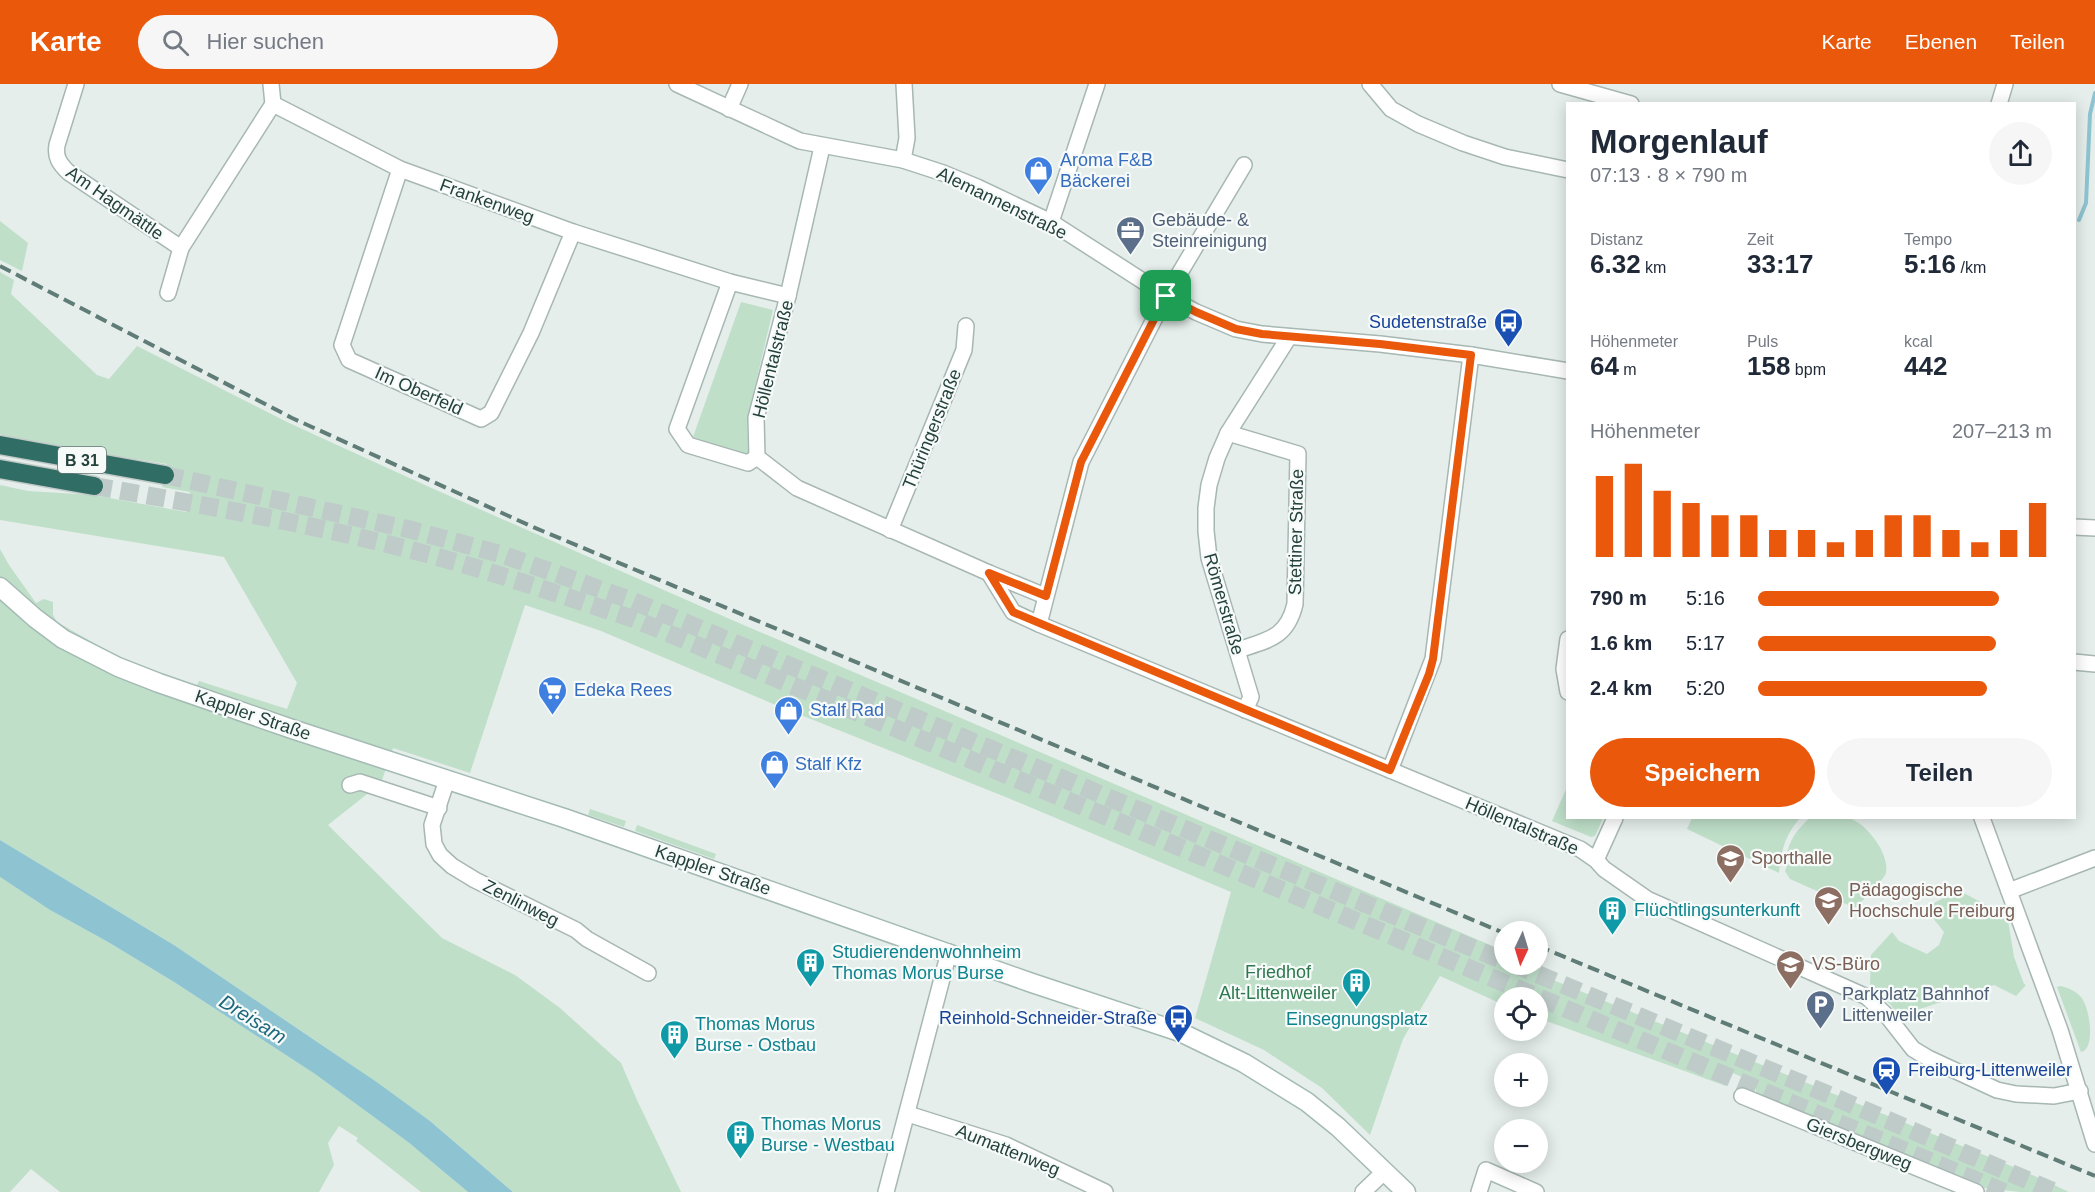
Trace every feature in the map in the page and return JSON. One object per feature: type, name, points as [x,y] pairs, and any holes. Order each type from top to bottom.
[{"type":"highway","name":"B 31","points":[[0,445],[165,475]]},
{"type":"highway","name":"B 31","points":[[0,469],[94,486]]},
{"type":"street","name":"Am Hagmättle","points":[[76,84],[57,145],[58,163],[181,248]]},
{"type":"street","points":[[271,84],[273,104]]},
{"type":"street","name":"Alemannenstraße","points":[[677,84],[784,136],[822,147],[903,160],[943,172],[969,183],[1051,222],[1166,296],[1236,329],[1289,337],[1380,344],[1471,355],[1566,371]]},
{"type":"street","points":[[729,110],[741,84]]},
{"type":"street","points":[[903,160],[907,138],[904,84]]},
{"type":"street","points":[[1051,222],[1097,84]]},
{"type":"street","points":[[1370,84],[1391,109],[1418,124],[1463,143],[1505,157],[1566,170]]},
{"type":"street","points":[[1560,84],[1624,102]]},
{"type":"street","points":[[2000,102],[2005,84]]},
{"type":"street","name":"Am Hagmättle","points":[[168,293],[181,248],[273,104]]},
{"type":"street","name":"Frankenweg","points":[[273,104],[400,169],[573,232],[730,282],[788,296]]},
{"type":"street","name":"Höllentalstraße","points":[[752,460],[756,418],[788,296],[822,147]]},
{"type":"street","points":[[1038,624],[1081,462],[1166,296],[1244,165]]},
{"type":"street","name":"Im Oberfeld","points":[[400,169],[342,345],[349,360],[481,419],[491,413],[531,333],[573,232]]},
{"type":"street","points":[[730,282],[677,429],[688,445],[722,457],[752,460],[797,488],[1046,596]]},
{"type":"street","name":"Thüringerstraße","points":[[890,530],[964,350],[966,326]]},
{"type":"street","name":"Römerstraße","points":[[1245,710],[1251,697],[1209,558],[1206,508],[1209,485],[1228,433],[1289,337]]},
{"type":"street","points":[[1390,770],[1433,659],[1471,355]]},
{"type":"street","name":"Stettiner Straße","points":[[1228,433],[1298,454],[1295,604],[1292,619],[1282,632],[1238,650]]},
{"type":"street","points":[[2076,527],[2095,528]]},
{"type":"street","name":"Höllentalstraße","points":[[989,573],[1013,612],[1038,624],[1580,849],[1647,899],[1867,997],[1888,1017],[1913,1048],[1964,1075],[1997,1090],[2016,1094],[2054,1096],[2080,1091]]},
{"type":"street","name":"Kappler Straße","points":[[0,587],[63,639],[118,667],[252,715],[564,818],[1167,1028],[1212,1047],[1269,1077],[1306,1102],[1338,1127],[1406,1192]]},
{"type":"street","points":[[1566,654],[1564,669],[1566,680]]},
{"type":"street","points":[[2076,662],[2095,664]]},
{"type":"street","name":"Zenlinweg","points":[[447,780],[432,825],[435,844],[440,855],[452,866],[576,930],[587,939],[648,974]]},
{"type":"street","points":[[350,785],[360,782],[439,808]]},
{"type":"street","points":[[1596,860],[1615,819]]},
{"type":"street","points":[[1982,819],[2080,1091],[2095,1144]]},
{"type":"street","points":[[2009,891],[2095,858]]},
{"type":"street","points":[[886,1192],[949,952]]},
{"type":"street","name":"Giersbergweg","points":[[1742,1095],[1976,1192]]},
{"type":"street","name":"Aumattenweg","points":[[908,1113],[1006,1145],[1105,1192]]},
{"type":"street","points":[[1479,1192],[1486,1170],[1536,1192]]},
{"type":"street","points":[[1363,1192],[1385,1171]]},
{"type":"green space","points":[[0,221],[28,243],[22,271],[0,260]]},
{"type":"green space","name":"Friedhof Alt-Littenweiler","points":[[0,272],[14,280],[11,294],[97,375],[109,379],[137,346],[289,423],[427,486],[732,620],[1494,947],[1494,975],[1547,975],[1553,980],[2026,1172],[2069,1192],[2019,1192],[1977,1187],[1756,1097],[1756,1083],[1733,1073],[1726,1086],[1548,1022],[1548,987],[1494,987],[1494,1000],[1440,976],[1403,1039],[1370,1135],[1322,1088],[1264,1050],[1195,1018],[1231,892],[601,631],[525,605],[470,773],[393,748],[381,783],[328,825],[442,938],[515,975],[560,1008],[621,1063],[681,1192],[513,1192],[430,1121],[328,1049],[174,945],[0,840],[0,549],[36,603],[44,599],[53,602],[53,615],[57,622],[115,655],[157,673],[197,685],[199,681],[287,709],[297,683],[224,557],[0,520],[0,485],[28,491],[93,495],[186,512],[190,492],[162,487],[167,464],[23,442],[0,434]]},
{"type":"green space","points":[[741,302],[773,310],[747,420],[748,453],[740,455],[693,437]]},
{"type":"green space","points":[[1566,789],[1566,819],[1603,819],[1595,836],[1591,837],[1552,821]]},
{"type":"green space","points":[[590,809],[626,821],[624,827],[588,815]]},
{"type":"green space","points":[[1692,819],[1799,819],[1790,831],[1785,844],[1779,873],[1687,829]]},
{"type":"green space","points":[[1809,819],[1855,821],[1869,832],[1880,848],[1886,865],[1886,873],[1877,886],[1855,908],[1790,879],[1785,871],[1788,850],[1798,830]]},
{"type":"green space","points":[[637,825],[716,854],[714,859],[635,831]]},
{"type":"green space","points":[[0,877],[50,910],[174,982],[315,1074],[408,1142],[468,1192],[421,1192],[356,1141],[358,1138],[339,1126],[328,1143],[334,1165],[319,1192],[60,1192],[31,1169],[10,1192],[0,1192]]},
{"type":"green space","points":[[1958,890],[1994,909],[2008,920],[2014,957],[2026,985],[2016,996],[1994,985],[1898,1016],[1891,1005],[1870,986],[1871,955],[1892,932],[1899,941],[1927,954],[1939,945],[1944,932],[1925,908]]},
{"type":"green space","points":[[2060,986],[2079,995],[2087,1011],[2090,1037],[2085,1050],[2081,1052],[2057,987]]},
{"type":"water","name":"Dreisam","points":[[0,840],[174,945],[378,1083],[430,1121],[513,1192],[468,1192],[408,1142],[315,1074],[174,982],[50,910],[0,877]]},
{"type":"waterway","points":[[2079,220],[2086,203],[2090,114],[2095,93]]},
{"type":"tunnel","points":[[165,475],[412,530],[504,555],[633,601],[1494,957]]},
{"type":"tunnel","points":[[94,486],[288,522],[432,555],[634,619],[2004,1192]]},
{"type":"tunnel","points":[[1540,975],[1832,1096],[2055,1192]]},
{"type":"railway","points":[[0,266],[292,418],[533,527],[1494,929]]},
{"type":"railway","points":[[1548,950],[2095,1176]]},
{"type":"place","name":"Aroma F&B Bäckerei","points":[[1039,196]]},
{"type":"place","name":"Gebäude- & Steinreinigung","points":[[1131,256]]},
{"type":"place","name":"Sudetenstraße","points":[[1508,348]]},
{"type":"place","name":"Edeka Rees","points":[[553,716]]},
{"type":"place","name":"Stalf Rad","points":[[789,736]]},
{"type":"place","name":"Stalf Kfz","points":[[774,790]]},
{"type":"place","name":"Sporthalle","points":[[1730,884]]},
{"type":"place","name":"Pädagogische Hochschule Freiburg","points":[[1828,926]]},
{"type":"place","name":"Flüchtlingsunterkunft","points":[[1613,936]]},
{"type":"place","name":"Studierendenwohnheim Thomas Morus Burse","points":[[811,988]]},
{"type":"place","name":"VS-Büro","points":[[1791,990]]},
{"type":"place","name":"Einsegnungsplatz","points":[[1357,1008]]},
{"type":"place","name":"Parkplatz Bahnhof Littenweiler","points":[[1821,1030]]},
{"type":"place","name":"Reinhold-Schneider-Straße","points":[[1178,1044]]},
{"type":"place","name":"Thomas Morus Burse - Ostbau","points":[[674,1060]]},
{"type":"place","name":"Freiburg-Littenweiler","points":[[1887,1096]]},
{"type":"place","name":"Thomas Morus Burse - Westbau","points":[[740,1160]]},
{"type":"route","points":[[1166,296],[1236,329],[1262,334],[1380,344],[1471,355],[1433,659],[1390,770],[1013,612],[989,573],[1046,596],[1081,462],[1166,296]]}]
